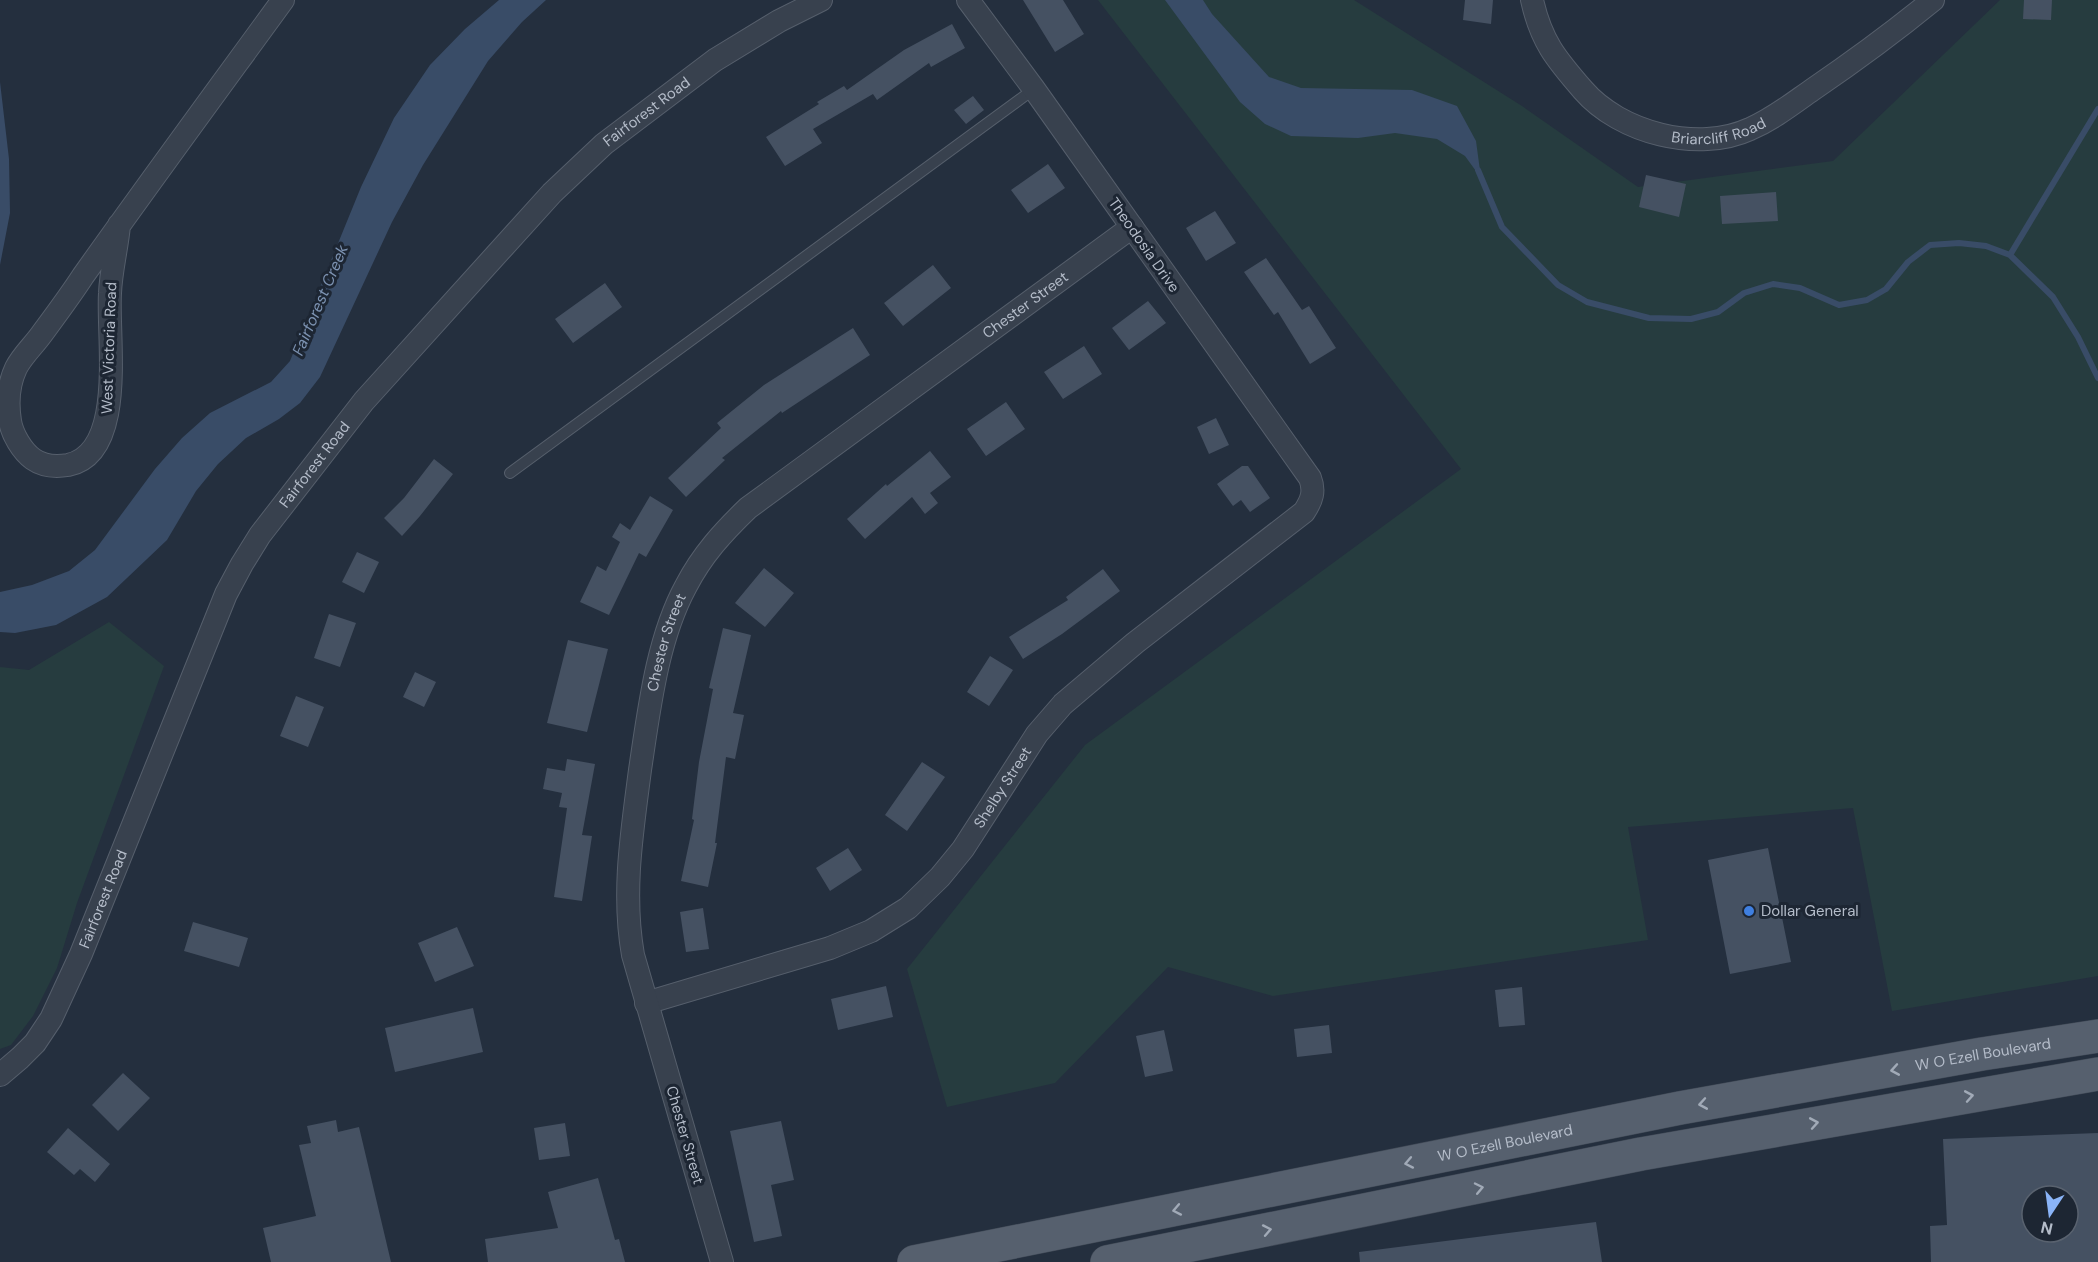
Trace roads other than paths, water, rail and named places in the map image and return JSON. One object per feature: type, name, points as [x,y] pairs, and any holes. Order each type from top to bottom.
[{"type":"main road","name":"W O Ezell Boulevard","points":[[914,1262],[991,1255],[1228,1199],[1592,1126],[1843,1079],[2098,1036]]},
{"type":"main road","points":[[1107,1262],[1190,1249],[1233,1237],[1600,1162],[2098,1074]]},
{"type":"main road","points":[[1843,1079],[1850,1117]]},
{"type":"main road","points":[[1592,1126],[1600,1162]]},
{"type":"main road","points":[[1228,1199],[1233,1237]]},
{"type":"street","name":"West Victoria Road","points":[[119,225],[110,293],[110,394],[106,421],[96,447],[86,457],[74,464],[46,465],[33,459],[19,444],[10,425],[7,405],[9,385],[17,367],[62,307],[119,225],[283,0]]},
{"type":"street","name":"Fairforest Road","points":[[0,1074],[20,1058],[51,1019],[81,954],[226,594],[260,535],[364,401],[552,193],[586,160],[715,60],[779,21],[821,0]]},
{"type":"street","name":"Theodosia Drive","points":[[968,0],[1034,89],[1310,478],[1313,493]]},
{"type":"street","name":"Briarcliff Road","points":[[1532,0],[1537,22],[1547,45],[1592,100],[1609,114],[1629,124],[1651,132],[1699,139],[1724,137],[1749,130],[1772,118],[1853,62],[1933,0]]},
{"type":"street","name":"Chester Street","points":[[722,1262],[633,955],[627,910],[633,822],[648,716],[658,667],[672,619],[685,588],[702,558],[723,532],[748,508],[1132,227]]},
{"type":"street","name":"Shelby Street","points":[[646,1003],[830,948],[871,931],[908,908],[940,877],[963,849],[1037,734],[1063,704],[1135,643],[1305,512],[1313,493]]},
{"type":"lane","points":[[510,472],[1034,89]]},
{"type":"water","points":[[499,0],[546,0],[522,22],[488,61],[423,165],[392,222],[320,377],[300,403],[279,419],[246,438],[218,464],[196,491],[167,540],[107,597],[56,625],[15,633],[0,632],[0,592],[32,585],[69,571],[95,550],[155,469],[182,438],[210,413],[271,382],[290,361],[361,187],[394,118],[430,65],[465,29]]},
{"type":"water","points":[[1165,0],[1203,0],[1212,14],[1269,77],[1301,88],[1412,90],[1457,106],[1476,141],[1481,178],[1465,156],[1437,139],[1395,133],[1358,138],[1291,136],[1265,124],[1240,102]]},
{"type":"water","points":[[0,82],[9,159],[10,213],[0,265]]},
{"type":"waterway","points":[[2010,255],[2098,109]]},
{"type":"waterway","name":"Fairforest Creek","points":[[1478,170],[1502,227],[1558,285],[1587,302],[1649,318],[1691,319],[1718,312],[1744,293],[1773,284],[1800,288],[1839,305],[1867,300],[1886,289],[1908,262],[1930,245],[1959,243],[1986,246],[2010,255],[2053,297],[2078,337],[2098,378]]},
{"type":"place","name":"Dollar General","points":[[1749,911]]}]
